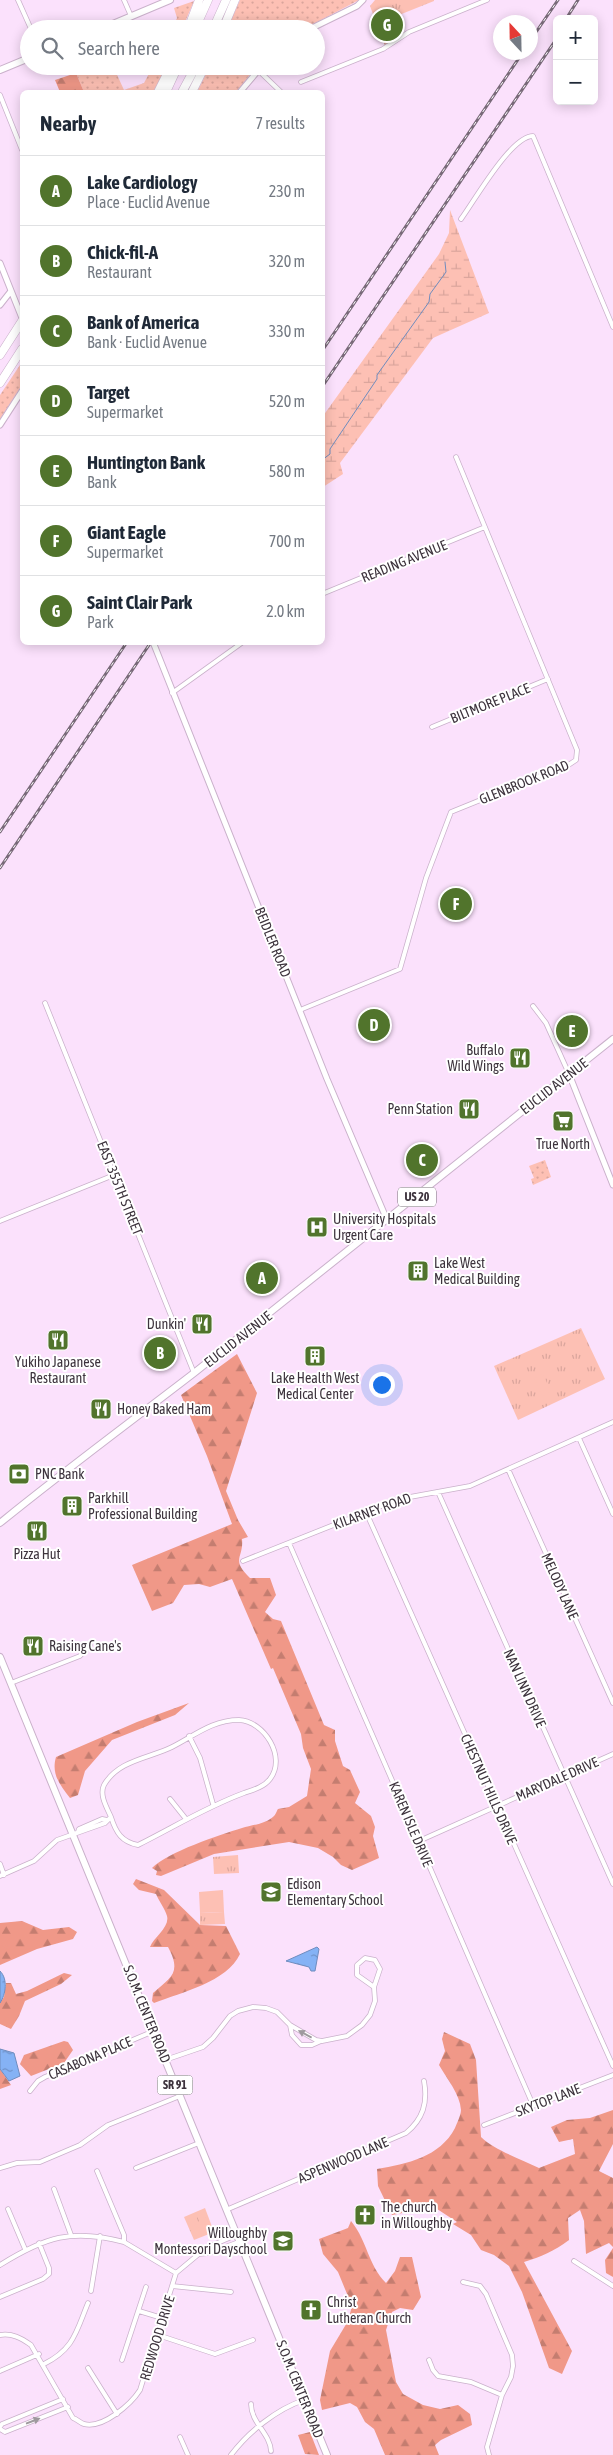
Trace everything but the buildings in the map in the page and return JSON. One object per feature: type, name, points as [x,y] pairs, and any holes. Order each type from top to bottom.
[{"type":"highway","points":[[191,20],[200,0]]},
{"type":"highway","points":[[199,20],[208,0]]},
{"type":"highway","points":[[227,20],[235,0]]},
{"type":"highway","points":[[217,20],[225,1]]},
{"type":"highway","points":[[159,90],[166,75]]},
{"type":"highway","points":[[167,90],[174,75]]},
{"type":"highway","points":[[183,90],[191,75]]},
{"type":"highway","points":[[193,90],[200,75]]},
{"type":"highway","points":[[0,355],[20,323]]},
{"type":"highway","points":[[0,383],[20,353]]},
{"type":"main road","points":[[121,20],[170,0]]},
{"type":"main road","points":[[0,70],[20,62]]},
{"type":"main road","name":"EUCLID AVENUE","points":[[0,1523],[67,1469],[125,1428],[613,1040]]},
{"type":"main road","name":"S.O.M. CENTER ROAD","points":[[0,1658],[75,1833],[165,2060],[327,2455]]},
{"type":"street","points":[[18,0],[28,20]]},
{"type":"street","points":[[124,0],[131,16]]},
{"type":"street","points":[[325,22],[358,6],[363,0]]},
{"type":"street","points":[[325,72],[383,49],[409,32],[475,2],[487,0]]},
{"type":"street","points":[[242,90],[254,75]]},
{"type":"street","points":[[266,75],[279,90]]},
{"type":"street","points":[[300,82],[318,75]]},
{"type":"street","points":[[0,95],[20,145]]},
{"type":"street","points":[[461,219],[510,148],[528,136],[533,136],[613,327]]},
{"type":"street","points":[[0,263],[20,315]]},
{"type":"street","points":[[0,305],[11,290]]},
{"type":"street","points":[[0,425],[20,394]]},
{"type":"street","name":"GLENBROOK ROAD","points":[[300,1010],[400,969],[426,878],[447,819],[452,812],[552,770],[564,768],[576,760],[577,750],[456,457]]},
{"type":"street","name":"READING AVENUE","points":[[325,593],[485,527]]},
{"type":"street","name":"BEIDLER ROAD","points":[[153,645],[300,1010],[387,1220]]},
{"type":"street","points":[[172,693],[239,645]]},
{"type":"street","name":"BILTMORE PLACE","points":[[432,727],[548,679]]},
{"type":"street","name":"EAST 355TH STREET","points":[[45,1003],[194,1373]]},
{"type":"street","points":[[534,1006],[546,1023],[569,1074],[613,1185]]},
{"type":"street","points":[[0,1220],[114,1175]]},
{"type":"street","name":"KILARNEY ROAD","points":[[243,1561],[410,1496],[470,1486],[613,1422]]},
{"type":"street","points":[[579,1438],[613,1514]]},
{"type":"street","name":"MELODY LANE","points":[[508,1469],[613,1703]]},
{"type":"street","name":"NAN LINN DRIVE","points":[[438,1492],[613,1884]]},
{"type":"street","name":"CHESTNUT HILLS DRIVE","points":[[366,1512],[613,2066]]},
{"type":"street","name":"KAREN ISLE DRIVE","points":[[289,1543],[533,2105]]},
{"type":"street","points":[[11,1683],[80,1656],[90,1645]]},
{"type":"street","points":[[238,1720],[259,1726],[272,1745],[276,1757],[271,1779],[260,1788],[213,1804],[138,1845],[128,1843],[121,1838],[109,1819],[102,1794],[103,1787],[108,1779],[133,1761],[172,1747],[189,1736],[216,1724],[238,1720]]},
{"type":"street","points":[[189,1736],[200,1758],[213,1804]]},
{"type":"street","name":"MARYDALE DRIVE","points":[[419,1841],[613,1754]]},
{"type":"street","points":[[170,1799],[186,1819]]},
{"type":"street","points":[[0,1864],[2,1876],[34,1861],[57,1840],[75,1833],[94,1822],[109,1819]]},
{"type":"street","points":[[290,2025],[292,2035],[301,2045],[312,2045],[347,2036],[362,2026],[374,2004],[374,1987],[380,1974],[380,1966],[375,1960],[365,1958],[357,1964],[357,1975],[374,1987]]},
{"type":"street","points":[[165,2060],[203,2047],[213,2038],[226,2020],[243,2009],[257,2007],[270,2008],[283,2016],[290,2025],[322,2041]]},
{"type":"street","name":"CASABONA PLACE","points":[[30,2091],[38,2081],[45,2077],[154,2031]]},
{"type":"street","name":"SKYTOP LANE","points":[[484,2125],[613,2074]]},
{"type":"street","name":"ASPENWOOD LANE","points":[[226,2210],[406,2133],[420,2118],[425,2106],[424,2081]]},
{"type":"street","points":[[0,2168],[17,2163],[40,2162],[80,2145],[108,2125],[180,2096]]},
{"type":"street","points":[[136,2168],[199,2143]]},
{"type":"street","points":[[98,2171],[124,2235],[124,2242]]},
{"type":"street","points":[[54,2189],[71,2235]]},
{"type":"street","points":[[8,2209],[25,2249]]},
{"type":"street","points":[[0,2265],[25,2249],[54,2237],[71,2235],[100,2236],[124,2242],[176,2273],[206,2248],[236,2234]]},
{"type":"street","points":[[91,2291],[100,2236]]},
{"type":"street","points":[[199,2254],[209,2253],[239,2242]]},
{"type":"street","points":[[0,2297],[43,2279],[49,2274],[49,2268],[39,2243]]},
{"type":"street","points":[[574,2261],[613,2286]]},
{"type":"street","name":"REDWOOD DRIVE","points":[[39,2354],[73,2418],[85,2424],[99,2422],[117,2414],[132,2401],[140,2390],[176,2273]]},
{"type":"street","points":[[463,2282],[480,2286],[486,2294],[512,2354],[512,2377],[502,2395],[487,2447],[489,2455]]},
{"type":"street","points":[[172,2286],[231,2292]]},
{"type":"street","points":[[122,2360],[146,2287]]},
{"type":"street","points":[[44,2364],[59,2357],[68,2348],[88,2303]]},
{"type":"street","points":[[139,2311],[162,2318]]},
{"type":"street","points":[[0,2335],[7,2334],[21,2337],[39,2354],[0,2371]]},
{"type":"street","points":[[158,2335],[215,2354],[252,2340]]},
{"type":"street","points":[[429,2360],[438,2376],[471,2382],[502,2395]]},
{"type":"street","points":[[88,2368],[117,2414]]},
{"type":"street","points":[[63,2399],[2,2424],[0,2428],[5,2432],[68,2407]]},
{"type":"street","points":[[231,2455],[242,2441],[286,2406],[304,2400]]},
{"type":"street","points":[[251,2404],[251,2412],[271,2441],[272,2451]]},
{"type":"street","points":[[180,2437],[188,2455]]},
{"type":"green space","points":[[240,0],[359,0],[321,20],[231,20]]},
{"type":"green space","points":[[375,0],[434,1],[394,17],[401,33],[385,46],[370,6]]},
{"type":"green space","points":[[194,1],[186,20],[176,20],[174,8]]},
{"type":"green space","points":[[70,75],[77,75],[83,90],[59,90],[55,80]]},
{"type":"green space","points":[[77,75],[117,75],[124,90],[83,90]]},
{"type":"green space","points":[[148,75],[162,75],[154,90],[124,90],[144,83]]},
{"type":"green space","points":[[206,75],[250,75],[238,90],[198,90]]},
{"type":"green space","points":[[450,210],[489,313],[433,338],[340,463],[343,474],[325,486],[325,413],[439,254],[449,233]]},
{"type":"green space","points":[[20,365],[20,388],[0,419],[0,395]]},
{"type":"green space","points":[[545,1160],[551,1177],[533,1185],[531,1179],[534,1178],[529,1166]]},
{"type":"green space","points":[[581,1328],[605,1379],[518,1420],[494,1366]]},
{"type":"green space","points":[[237,1354],[257,1393],[226,1491],[238,1520],[248,1537],[242,1539],[239,1562],[244,1572],[250,1578],[270,1578],[276,1595],[265,1612],[273,1619],[281,1621],[324,1725],[335,1730],[335,1741],[343,1766],[350,1770],[360,1792],[355,1803],[371,1816],[375,1827],[373,1836],[379,1858],[352,1870],[341,1865],[333,1857],[318,1848],[289,1842],[214,1854],[161,1876],[156,1875],[157,1871],[152,1868],[170,1856],[194,1845],[267,1821],[274,1816],[278,1809],[289,1807],[307,1796],[311,1769],[303,1748],[301,1734],[232,1579],[210,1587],[199,1584],[184,1585],[173,1603],[152,1611],[132,1565],[232,1524],[207,1456],[181,1395]]},
{"type":"green space","points":[[543,1374],[551,1392],[542,1396],[534,1378]]},
{"type":"green space","points":[[189,1703],[175,1715],[112,1740],[85,1771],[78,1795],[70,1798],[63,1789],[57,1779],[55,1769],[56,1757],[137,1722]]},
{"type":"green space","points":[[238,1855],[239,1873],[214,1874],[213,1857]]},
{"type":"green space","points":[[136,1879],[164,1890],[200,1925],[226,1926],[240,1954],[234,1964],[225,1972],[203,1985],[154,2003],[152,2001],[153,1993],[172,1974],[174,1963],[168,1947],[150,1947],[164,1928],[167,1916],[156,1894],[139,1890],[133,1884]]},
{"type":"green space","points":[[223,1890],[224,1912],[200,1913],[199,1892]]},
{"type":"green space","points":[[224,1912],[225,1924],[200,1925],[200,1913]]},
{"type":"green space","points":[[22,1921],[43,1930],[69,1927],[77,1932],[73,1939],[37,1949],[0,1965],[0,1923]]},
{"type":"green space","points":[[64,1973],[72,1975],[61,1984],[25,2001],[11,2029],[0,2024],[0,2003],[4,1997],[6,1983],[11,1983],[16,1994],[27,1991]]},
{"type":"green space","points":[[444,2032],[470,2044],[476,2060],[481,2137],[486,2142],[508,2154],[539,2168],[575,2154],[573,2139],[559,2142],[551,2127],[567,2120],[590,2118],[613,2110],[613,2144],[599,2171],[613,2178],[613,2247],[609,2243],[586,2254],[584,2221],[580,2210],[568,2218],[569,2240],[547,2253],[524,2262],[572,2351],[562,2374],[549,2368],[522,2292],[509,2266],[494,2255],[481,2250],[471,2235],[453,2224],[457,2222],[434,2207],[392,2215],[378,2186],[377,2169],[400,2165],[432,2152],[449,2138],[459,2119],[461,2112],[456,2092],[439,2065],[445,2051],[442,2039]]},
{"type":"green space","points":[[64,2041],[68,2042],[73,2050],[64,2063],[31,2076],[20,2064],[24,2055]]},
{"type":"green space","points":[[0,2069],[11,2085],[0,2089]]},
{"type":"green space","points":[[205,2208],[214,2232],[194,2240],[184,2217]]},
{"type":"green space","points":[[204,2213],[210,2228],[203,2231],[197,2216]]},
{"type":"green space","points":[[194,2217],[201,2232],[194,2235],[187,2220]]},
{"type":"green space","points":[[351,2221],[361,2236],[375,2268],[386,2283],[395,2271],[400,2257],[412,2257],[421,2297],[413,2310],[400,2308],[392,2312],[386,2330],[396,2382],[403,2394],[423,2405],[440,2409],[458,2405],[470,2414],[472,2425],[441,2440],[435,2445],[439,2455],[385,2455],[374,2429],[365,2422],[357,2407],[350,2403],[322,2410],[320,2400],[330,2351],[348,2321],[352,2306],[338,2272],[323,2254],[319,2239],[348,2228]]},
{"type":"green space","points":[[613,2248],[613,2277],[606,2273],[605,2260]]},
{"type":"green space","points":[[310,2432],[319,2455],[305,2454],[298,2435]]},
{"type":"water","points":[[317,1947],[319,1949],[315,1971],[311,1971],[309,1967],[286,1961]]},
{"type":"water","points":[[0,1971],[3,1974],[5,1987],[0,2003]]},
{"type":"water","points":[[0,2049],[14,2053],[20,2076],[9,2081],[0,2069]]},
{"type":"waterway","points":[[325,458],[330,454],[330,449],[377,379],[377,375],[429,302],[430,294],[446,272],[445,262]]},
{"type":"railway","points":[[538,29],[558,0]]},
{"type":"railway","points":[[569,15],[578,0]]},
{"type":"railway","points":[[325,383],[553,44]]},
{"type":"railway","points":[[325,347],[518,60]]},
{"type":"railway","points":[[0,832],[125,645]]},
{"type":"railway","points":[[0,868],[149,645]]},
{"type":"place","name":"Saint Clair Park","points":[[387,25]]},
{"type":"place","name":"Giant Eagle","points":[[456,904]]},
{"type":"place","name":"Target","points":[[374,1025]]},
{"type":"place","name":"Huntington Bank","points":[[572,1031]]},
{"type":"place","name":"Buffalo Wild Wings","points":[[520,1058]]},
{"type":"place","name":"Penn Station","points":[[469,1109]]},
{"type":"place","name":"True North","points":[[563,1121]]},
{"type":"place","name":"Bank of America","points":[[422,1160]]},
{"type":"place","name":"University Hospitals Urgent Care","points":[[317,1227]]},
{"type":"place","name":"Lake West Medical Building","points":[[418,1271]]},
{"type":"place","name":"Lake Cardiology","points":[[262,1278]]},
{"type":"place","name":"Dunkin'","points":[[202,1324]]},
{"type":"place","name":"Yukiho Japanese Restaurant","points":[[58,1340]]},
{"type":"place","name":"Chick-fil-A","points":[[160,1353]]},
{"type":"place","name":"Lake Health West Medical Center","points":[[315,1356]]},
{"type":"place","name":"Honey Baked Ham","points":[[101,1409]]},
{"type":"place","name":"PNC Bank","points":[[19,1474]]},
{"type":"place","name":"Parkhill Professional Building","points":[[72,1506]]},
{"type":"place","name":"Pizza Hut","points":[[37,1531]]},
{"type":"place","name":"Raising Cane's","points":[[33,1646]]},
{"type":"place","name":"Edison Elementary School","points":[[271,1892]]},
{"type":"place","name":"The church in Willoughby","points":[[365,2215]]},
{"type":"place","name":"Willoughby Montessori Dayschool","points":[[283,2241]]},
{"type":"place","name":"Christ Lutheran Church","points":[[311,2310]]}]
